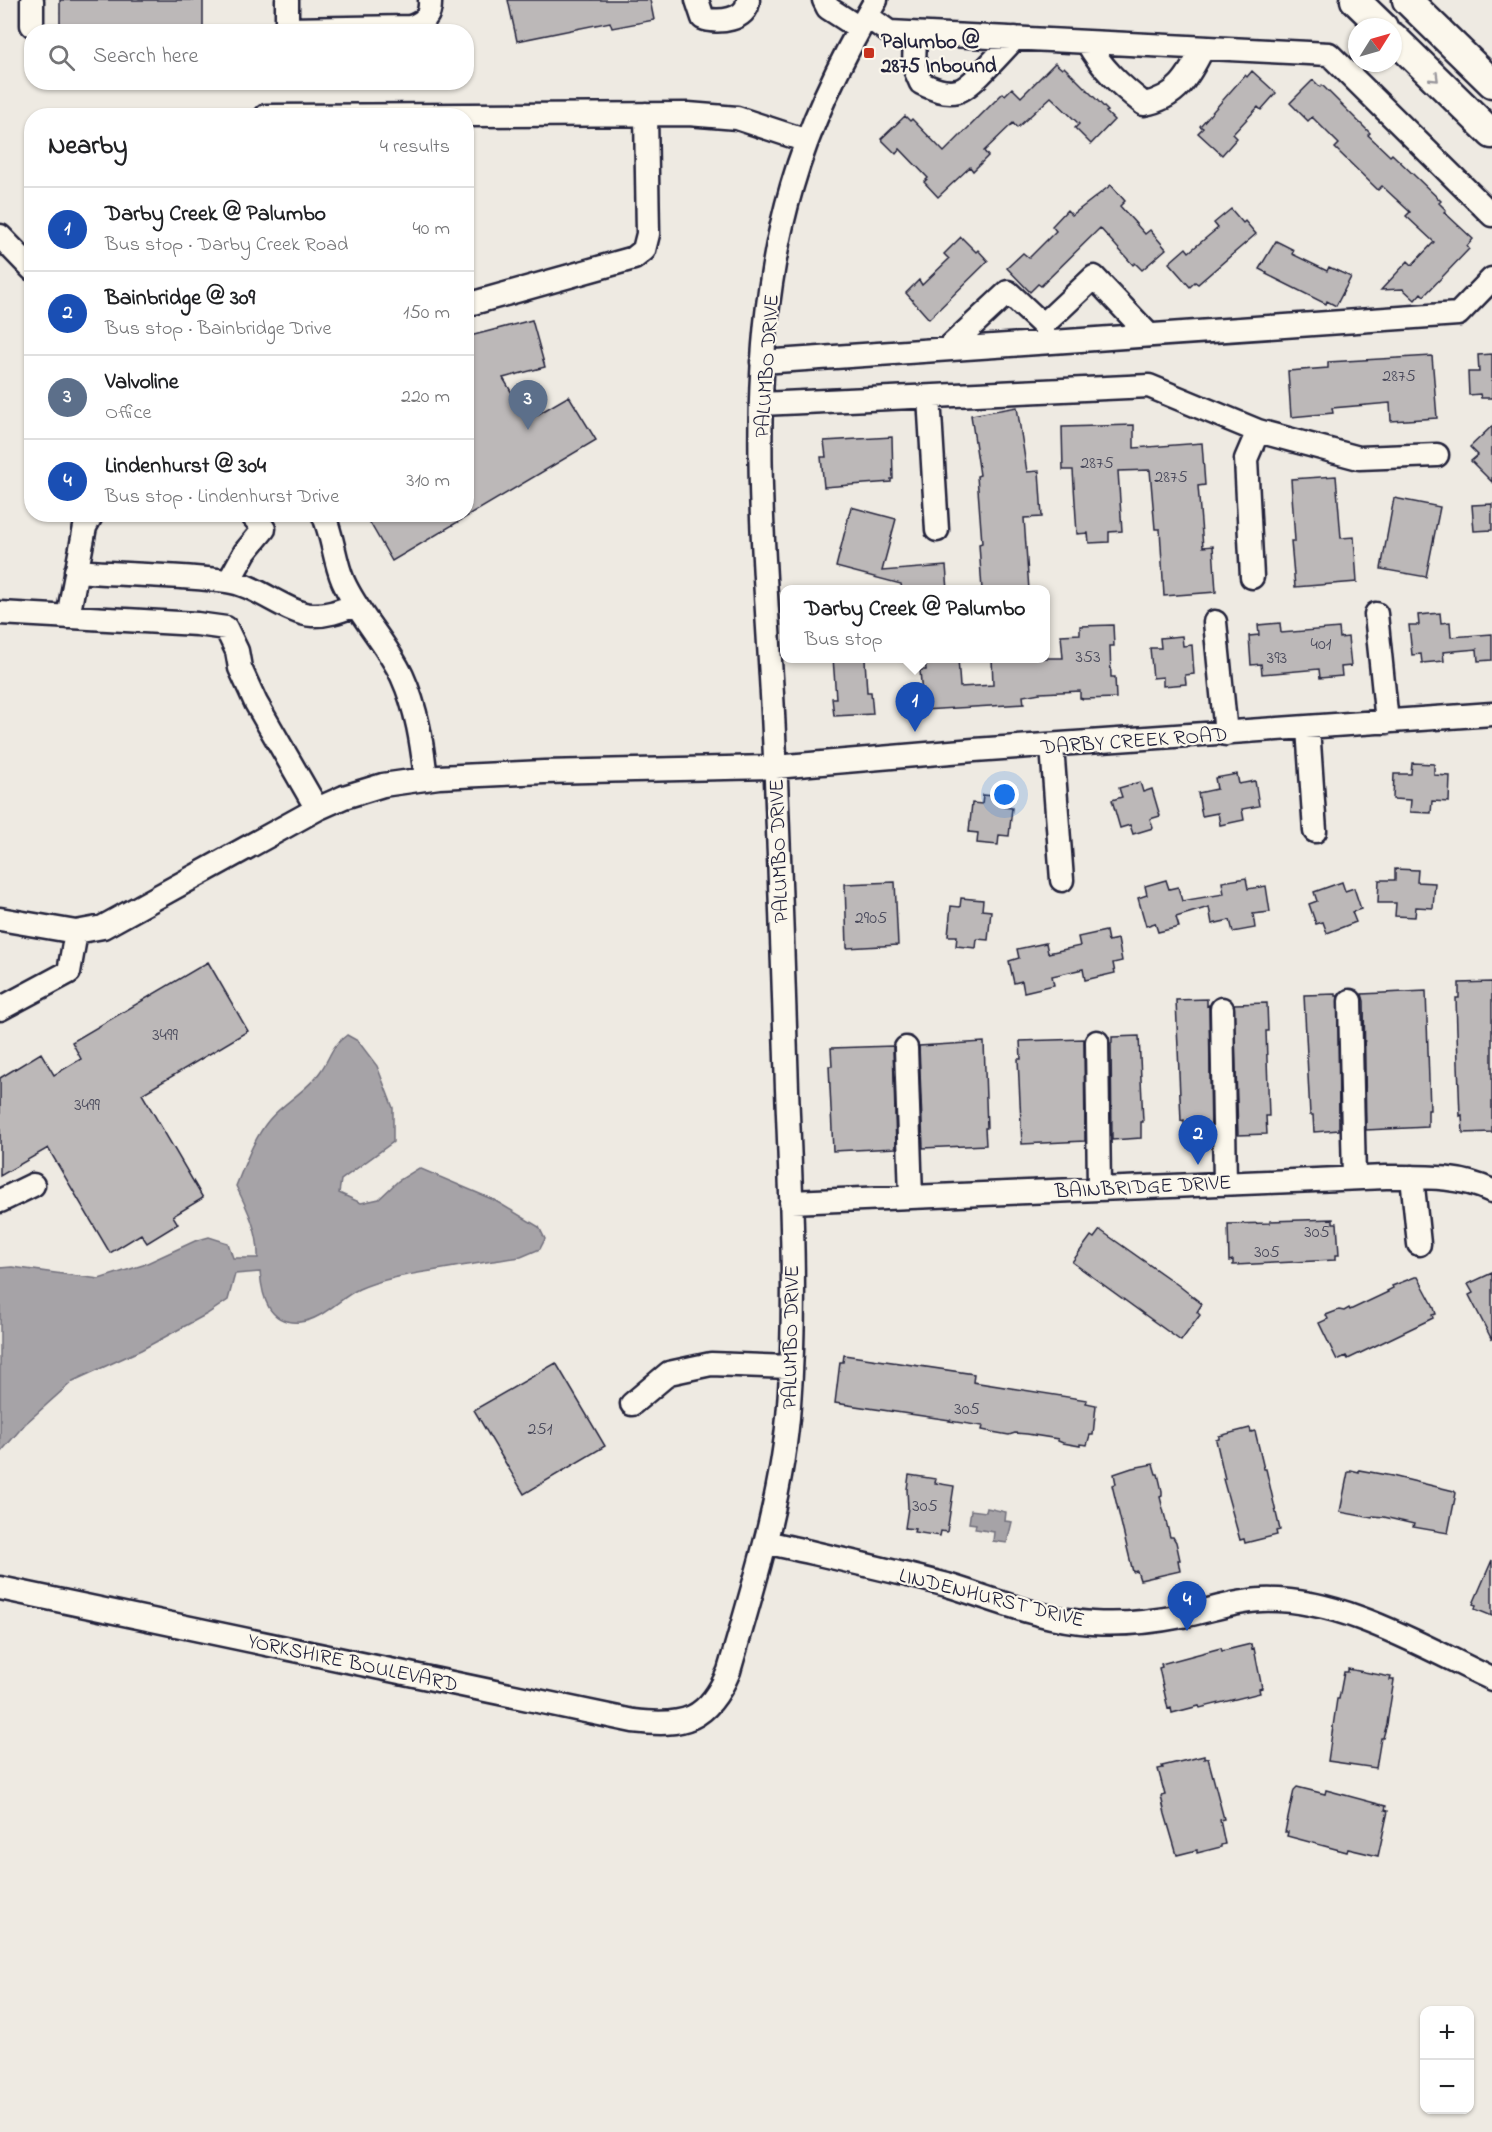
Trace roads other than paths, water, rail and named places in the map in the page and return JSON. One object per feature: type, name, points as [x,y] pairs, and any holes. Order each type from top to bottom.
[{"type":"main road","points":[[1355,0],[1374,18]]},
{"type":"main road","points":[[1407,0],[1492,83]]},
{"type":"main road","points":[[1402,46],[1492,134]]},
{"type":"street","points":[[32,0],[32,24]]},
{"type":"street","points":[[287,0],[287,24]]},
{"type":"street","points":[[419,24],[429,14],[430,0]]},
{"type":"street","points":[[697,0],[703,18],[710,21],[734,18],[744,13],[748,0]]},
{"type":"street","points":[[824,0],[828,8],[867,15],[889,32],[1329,54],[1492,215]]},
{"type":"street","name":"PALUMBO DRIVE","points":[[705,1709],[721,1690],[729,1671],[766,1542],[783,1455],[789,1407],[793,1328],[791,1202],[775,767],[761,475],[762,362],[768,306],[791,187],[822,100],[867,15]]},
{"type":"street","points":[[915,34],[914,67],[921,83],[938,91],[961,91],[985,70],[1015,38]]},
{"type":"street","points":[[1087,42],[1097,61],[1127,91],[1144,104],[1158,102],[1177,89],[1191,71],[1203,48]]},
{"type":"street","points":[[474,302],[634,258],[644,250],[648,234],[646,114]]},
{"type":"street","points":[[474,115],[688,114],[737,118],[807,141]]},
{"type":"street","points":[[0,236],[24,261]]},
{"type":"street","points":[[1042,334],[1094,277],[1149,335]]},
{"type":"street","points":[[762,362],[947,349],[1042,334],[1149,335],[1458,314],[1492,279]]},
{"type":"street","points":[[947,349],[1008,292],[1042,334]]},
{"type":"street","points":[[761,404],[1149,386],[1258,431],[1359,458],[1437,455]]},
{"type":"street","points":[[929,397],[937,530]]},
{"type":"street","points":[[1252,577],[1246,459],[1258,431]]},
{"type":"street","points":[[68,616],[88,522]]},
{"type":"street","points":[[229,581],[245,552],[264,530],[258,522]]},
{"type":"street","points":[[331,522],[343,581],[401,674],[420,727],[426,779]]},
{"type":"street","points":[[76,571],[229,581],[258,591],[287,607],[310,615],[333,613],[356,605]]},
{"type":"street","points":[[0,613],[226,628],[237,651],[240,668],[256,703],[317,809]]},
{"type":"street","points":[[1376,614],[1387,722]]},
{"type":"street","points":[[1215,622],[1226,734]]},
{"type":"street","name":"DARBY CREEK ROAD","points":[[76,932],[103,927],[317,809],[344,797],[383,785],[426,779],[544,772],[775,767],[1492,714]]},
{"type":"street","points":[[1308,728],[1315,831]]},
{"type":"street","points":[[1052,746],[1062,880]]},
{"type":"street","points":[[0,919],[76,932],[69,972],[0,1009]]},
{"type":"street","points":[[1350,1001],[1354,1178]]},
{"type":"street","points":[[1222,1009],[1225,1182]]},
{"type":"street","points":[[1097,1042],[1100,1188]]},
{"type":"street","points":[[906,1048],[911,1197]]},
{"type":"street","points":[[1412,1177],[1419,1244]]},
{"type":"street","name":"BAINBRIDGE DRIVE","points":[[791,1202],[1225,1182],[1412,1177],[1437,1177],[1482,1186],[1492,1191]]},
{"type":"street","points":[[0,1202],[33,1185]]},
{"type":"street","points":[[632,1404],[669,1373],[711,1364],[791,1367]]},
{"type":"street","name":"LINDENHURST DRIVE","points":[[766,1542],[948,1586],[1020,1609],[1090,1623],[1136,1623],[1182,1616],[1234,1603],[1263,1600],[1311,1605],[1363,1620],[1492,1678]]},
{"type":"street","name":"YORKSHIRE BOULEVARD","points":[[0,1588],[633,1721],[660,1724],[686,1720],[705,1709]]},
{"type":"place","name":"Palumbo @ 2875 Inbound","points":[[869,53]]},
{"type":"place","name":"Valvoline","points":[[528,430]]},
{"type":"place","name":"Darby Creek @ Palumbo","points":[[915,732]]},
{"type":"place","name":"Bainbridge @ 309","points":[[1198,1165]]},
{"type":"place","name":"Lindenhurst @ 304","points":[[1187,1631]]}]
